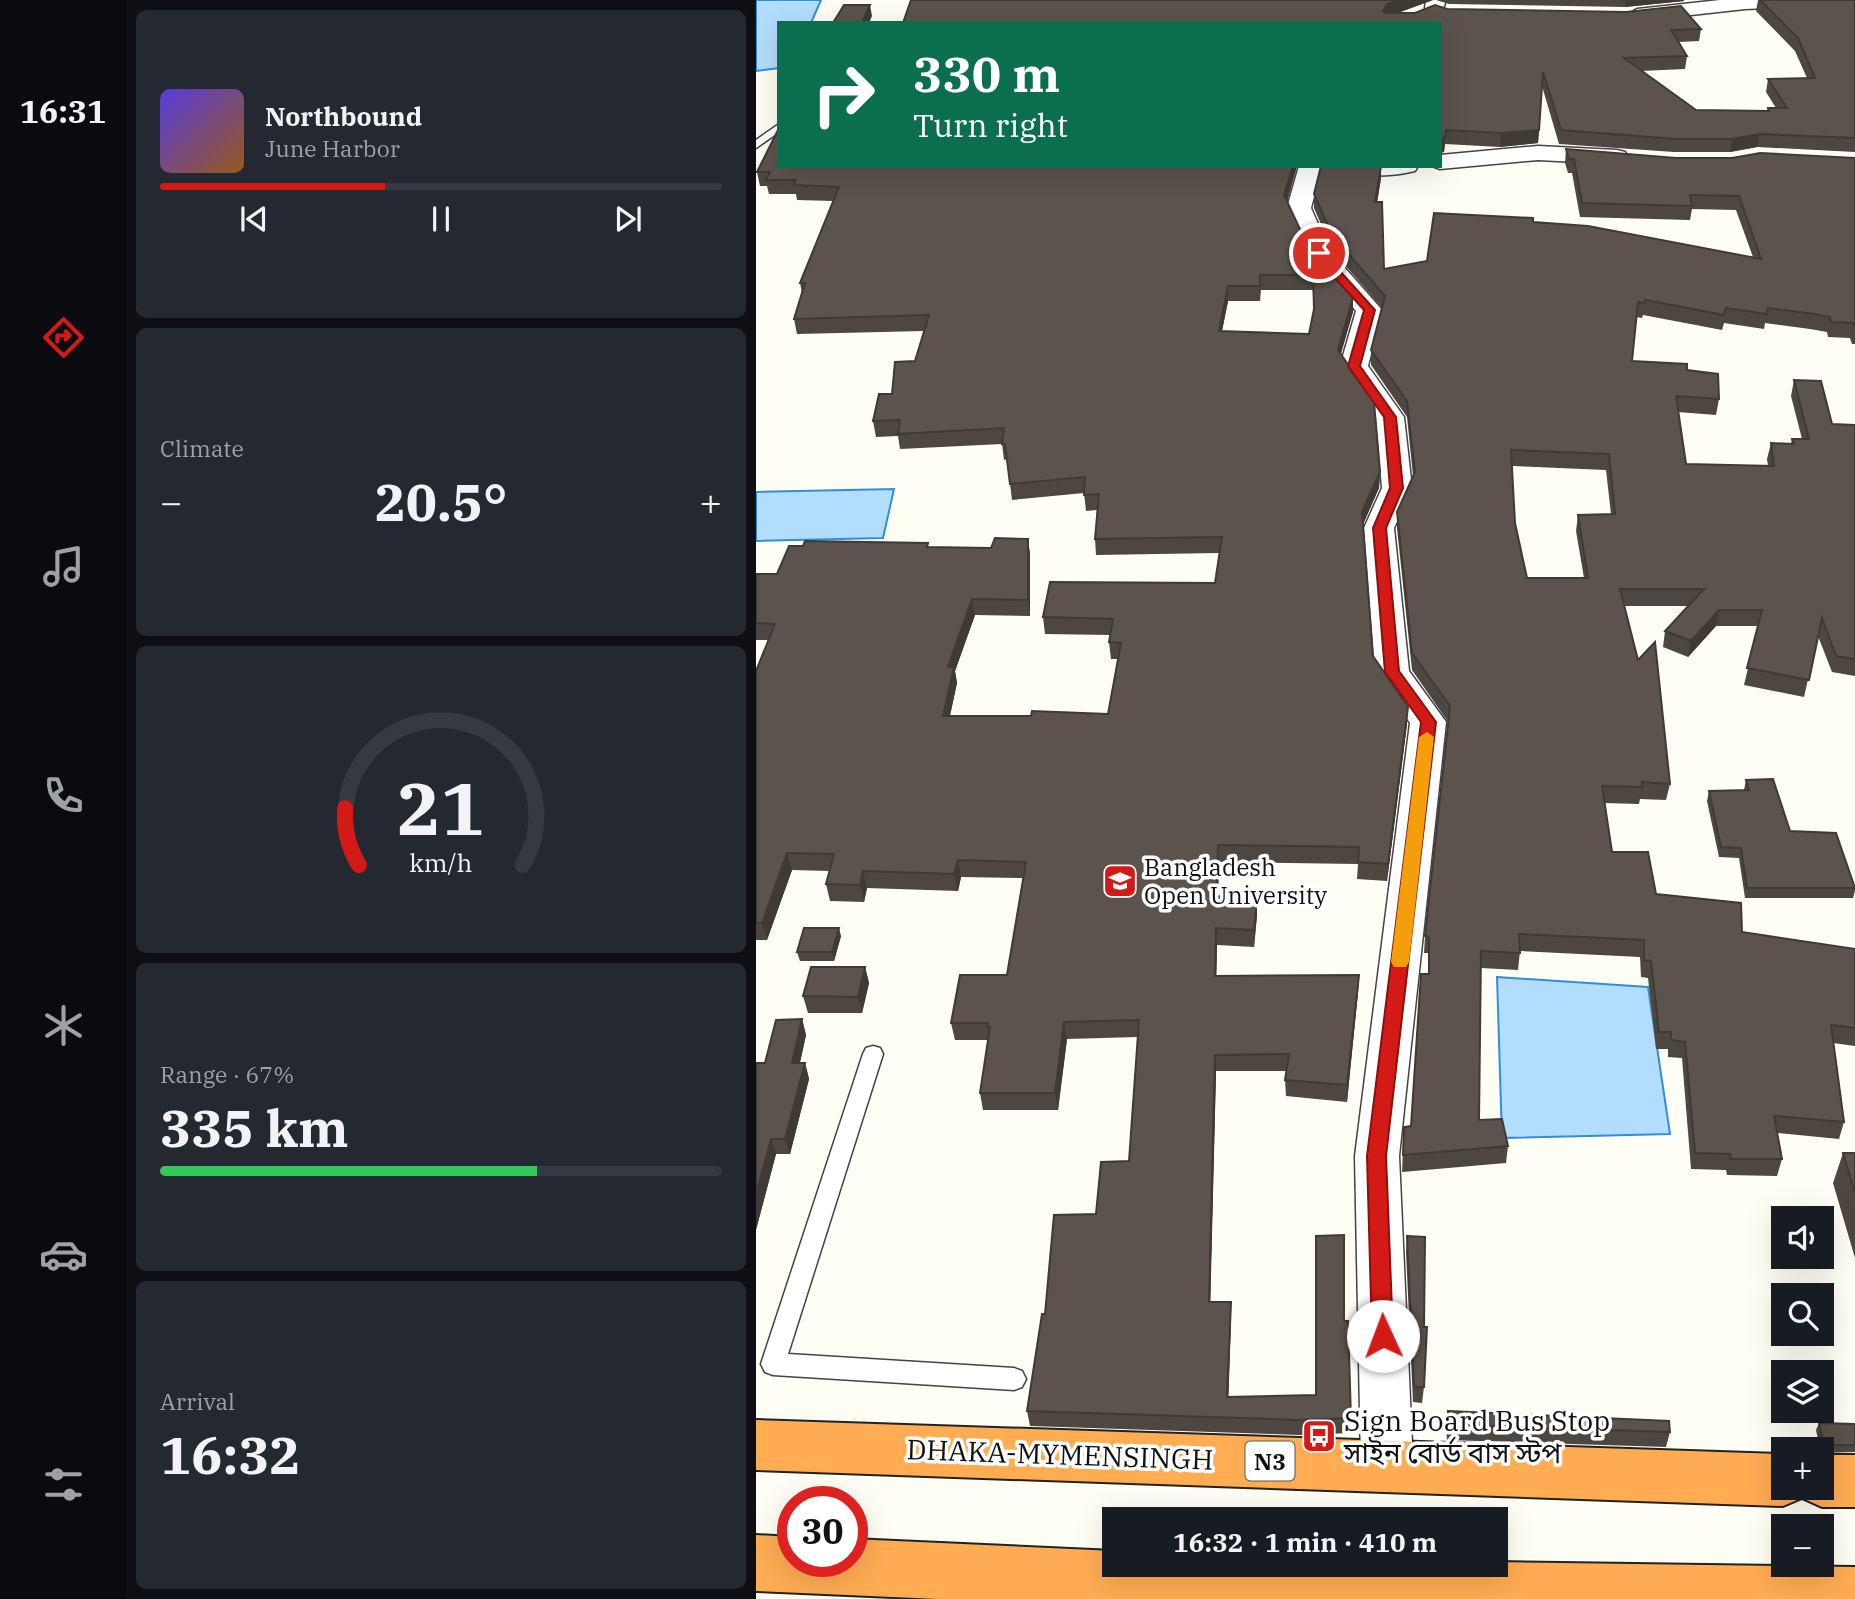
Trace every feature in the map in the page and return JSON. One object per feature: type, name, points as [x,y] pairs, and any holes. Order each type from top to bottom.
[{"type":"highway","name":"DHAKA-MYMENSINGH","points":[[756,1445],[1771,1480]]},
{"type":"highway","points":[[1834,1481],[1855,1481]]},
{"type":"highway","points":[[756,1563],[1321,1593],[1855,1595]]},
{"type":"street","points":[[1611,16],[1745,3],[1821,0]]},
{"type":"street","points":[[1415,15],[1436,4],[1446,13],[1460,14]]},
{"type":"street","points":[[1442,162],[1538,153],[1638,159]]},
{"type":"street","points":[[1310,168],[1300,208],[1319,253],[1369,310],[1354,366],[1390,417],[1396,488],[1380,528],[1392,672],[1428,722],[1377,1156],[1387,1465]]},
{"type":"street","points":[[1369,168],[1390,168]]},
{"type":"lane","points":[[756,145],[777,129]]},
{"type":"lane","points":[[873,1054],[764,1363],[1014,1379]]},
{"type":"water","points":[[756,0],[821,0],[812,21],[777,21],[777,68],[756,71]]},
{"type":"water","points":[[894,489],[883,538],[756,541],[756,492]]},
{"type":"water","points":[[1497,977],[1648,987],[1670,1134],[1502,1138]]},
{"type":"building","points":[[911,0],[1399,0],[1387,4],[1383,11],[1385,13],[1415,13],[1435,5],[1447,9],[1626,12],[1681,6],[1701,29],[1671,30],[1687,56],[1624,58],[1696,110],[1769,111],[1768,108],[1787,108],[1768,79],[1815,78],[1798,38],[1760,0],[1853,0],[1855,138],[1760,134],[1732,139],[1676,139],[1561,130],[1543,72],[1539,130],[1501,133],[1446,130],[1445,138],[1442,139],[1442,21],[904,21]]},
{"type":"building","points":[[844,5],[870,5],[863,21],[834,21]]},
{"type":"building","points":[[777,132],[777,168],[1292,168],[1284,195],[1305,240],[1353,297],[1338,350],[1374,402],[1380,472],[1362,512],[1373,656],[1408,707],[1388,864],[1358,862],[1359,847],[1218,845],[1217,896],[1257,898],[1254,930],[1216,928],[1215,976],[1359,975],[1347,1085],[1285,1080],[1289,1054],[1215,1055],[1209,1302],[1231,1302],[1227,1397],[1316,1395],[1316,1236],[1344,1235],[1344,1321],[1348,1321],[1351,1418],[1299,1420],[1027,1411],[1042,1314],[1045,1314],[1054,1215],[1096,1214],[1101,1162],[1129,1161],[1139,1020],[1064,1022],[1055,1093],[980,1093],[990,1027],[987,1027],[988,1023],[951,1023],[960,975],[1007,975],[1026,862],[958,860],[954,874],[863,871],[860,885],[826,884],[834,854],[787,853],[762,923],[756,923],[756,671],[775,624],[756,623],[756,574],[777,574],[789,546],[803,546],[805,541],[928,543],[927,547],[991,548],[995,538],[1028,539],[1028,600],[972,599],[948,667],[954,667],[943,716],[1031,716],[1032,711],[1108,714],[1121,643],[1109,642],[1113,619],[1043,617],[1050,582],[1215,583],[1222,537],[1095,539],[1099,494],[1084,495],[1085,477],[1010,484],[1005,444],[1002,444],[1004,428],[898,434],[900,420],[873,421],[879,394],[892,394],[895,362],[915,361],[929,315],[794,319],[805,283],[800,283],[839,187],[794,185],[796,180],[766,180],[770,172],[757,172]],"holes":[[[1260,275],[1313,275],[1314,309],[1309,334],[1219,331],[1228,286],[1260,286]]]},
{"type":"building","points":[[1566,149],[1676,158],[1732,158],[1760,153],[1855,158],[1855,328],[1853,323],[1831,322],[1830,317],[1814,314],[1768,308],[1767,314],[1726,308],[1724,315],[1645,300],[1644,303],[1638,302],[1632,361],[1687,364],[1687,370],[1718,374],[1719,399],[1676,396],[1686,464],[1774,466],[1771,443],[1794,444],[1792,439],[1809,439],[1794,380],[1821,381],[1832,424],[1855,425],[1855,659],[1836,656],[1822,618],[1809,680],[1747,668],[1762,610],[1719,610],[1691,641],[1665,631],[1704,589],[1620,589],[1638,660],[1655,642],[1670,784],[1642,782],[1642,787],[1602,786],[1612,852],[1648,852],[1656,894],[1741,903],[1742,932],[1855,949],[1855,1028],[1831,1025],[1844,1122],[1774,1116],[1782,1159],[1731,1159],[1730,1154],[1695,1153],[1685,1042],[1671,1040],[1671,1032],[1659,1032],[1651,961],[1644,960],[1644,940],[1519,934],[1520,953],[1481,951],[1479,1120],[1502,1119],[1508,1146],[1403,1155],[1404,1127],[1411,1126],[1421,974],[1429,974],[1429,937],[1425,936],[1450,706],[1412,653],[1397,512],[1415,472],[1407,401],[1371,350],[1385,296],[1332,235],[1314,194],[1320,168],[1381,168],[1375,202],[1382,202],[1384,269],[1427,261],[1434,213],[1533,218],[1533,222],[1588,226],[1761,259],[1739,196],[1690,195],[1692,206],[1582,203],[1574,159],[1569,159]],"holes":[[[1511,450],[1609,454],[1615,514],[1578,515],[1588,578],[1527,578],[1515,523]]]},
{"type":"building","points":[[1773,779],[1790,831],[1836,833],[1855,888],[1747,888],[1741,848],[1721,847],[1709,791],[1749,790],[1746,780]]},
{"type":"building","points":[[804,928],[839,928],[832,952],[797,952]]},
{"type":"building","points":[[811,967],[865,967],[858,997],[803,996]]},
{"type":"building","points":[[802,1019],[792,1063],[805,1063],[785,1139],[771,1139],[756,1194],[756,1063],[765,1063],[776,1020]]},
{"type":"building","points":[[1843,1153],[1855,1153],[1855,1193]]},
{"type":"building","points":[[1407,1236],[1425,1237],[1424,1327],[1427,1327],[1424,1387],[1414,1387]]},
{"type":"building","points":[[1448,1411],[1669,1421],[1670,1432],[1448,1425]]},
{"type":"building","points":[[1819,1423],[1855,1424],[1855,1445],[1834,1445],[1834,1437],[1822,1437]]},
{"type":"slow traffic","points":[[1400,962],[1427,737]]},
{"type":"place","name":"Bangladesh Open University","points":[[1120,881]]},
{"type":"place","name":"Sign Board Bus Stop সাইন বোর্ড বাস স্টপ","points":[[1319,1436]]},
{"type":"route","points":[[1319,253],[1369,310],[1354,366],[1390,417],[1396,488],[1380,528],[1392,672],[1428,722],[1377,1156],[1383,1336]]}]
